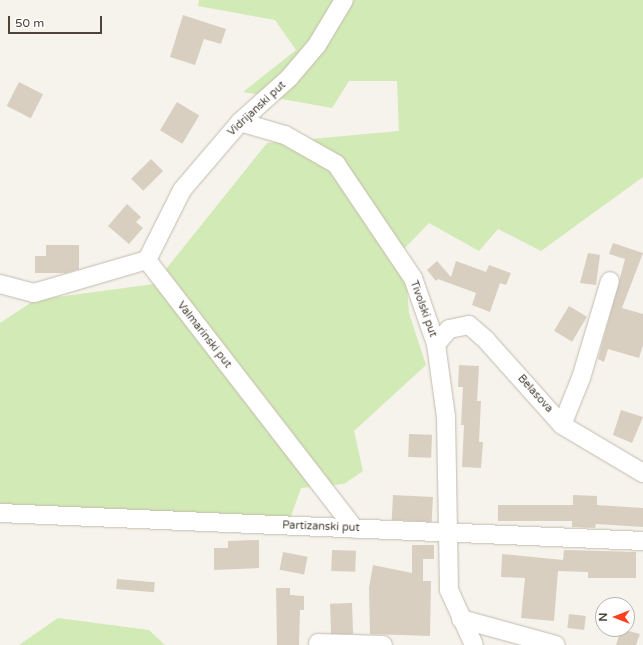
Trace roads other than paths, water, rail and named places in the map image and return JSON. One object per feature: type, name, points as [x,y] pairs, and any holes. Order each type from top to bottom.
[{"type":"street","name":"Vidrijanski put","points":[[146,260],[182,190],[240,122],[289,78],[317,45],[344,0]]},
{"type":"street","name":"Tivolski put","points":[[240,122],[285,135],[336,164],[413,278],[436,344],[446,417],[449,590],[474,645]]},
{"type":"street","points":[[0,284],[34,293],[146,260]]},
{"type":"street","name":"Valmarinski put","points":[[146,260],[355,529]]},
{"type":"street","points":[[562,425],[581,378],[610,281]]},
{"type":"street","name":"Belasova","points":[[436,344],[449,329],[469,325],[486,340],[562,425],[643,473]]},
{"type":"street","name":"Partizanski put","points":[[0,514],[643,542]]},
{"type":"street","points":[[461,619],[556,645]]},
{"type":"street","points":[[318,643],[384,645]]}]
